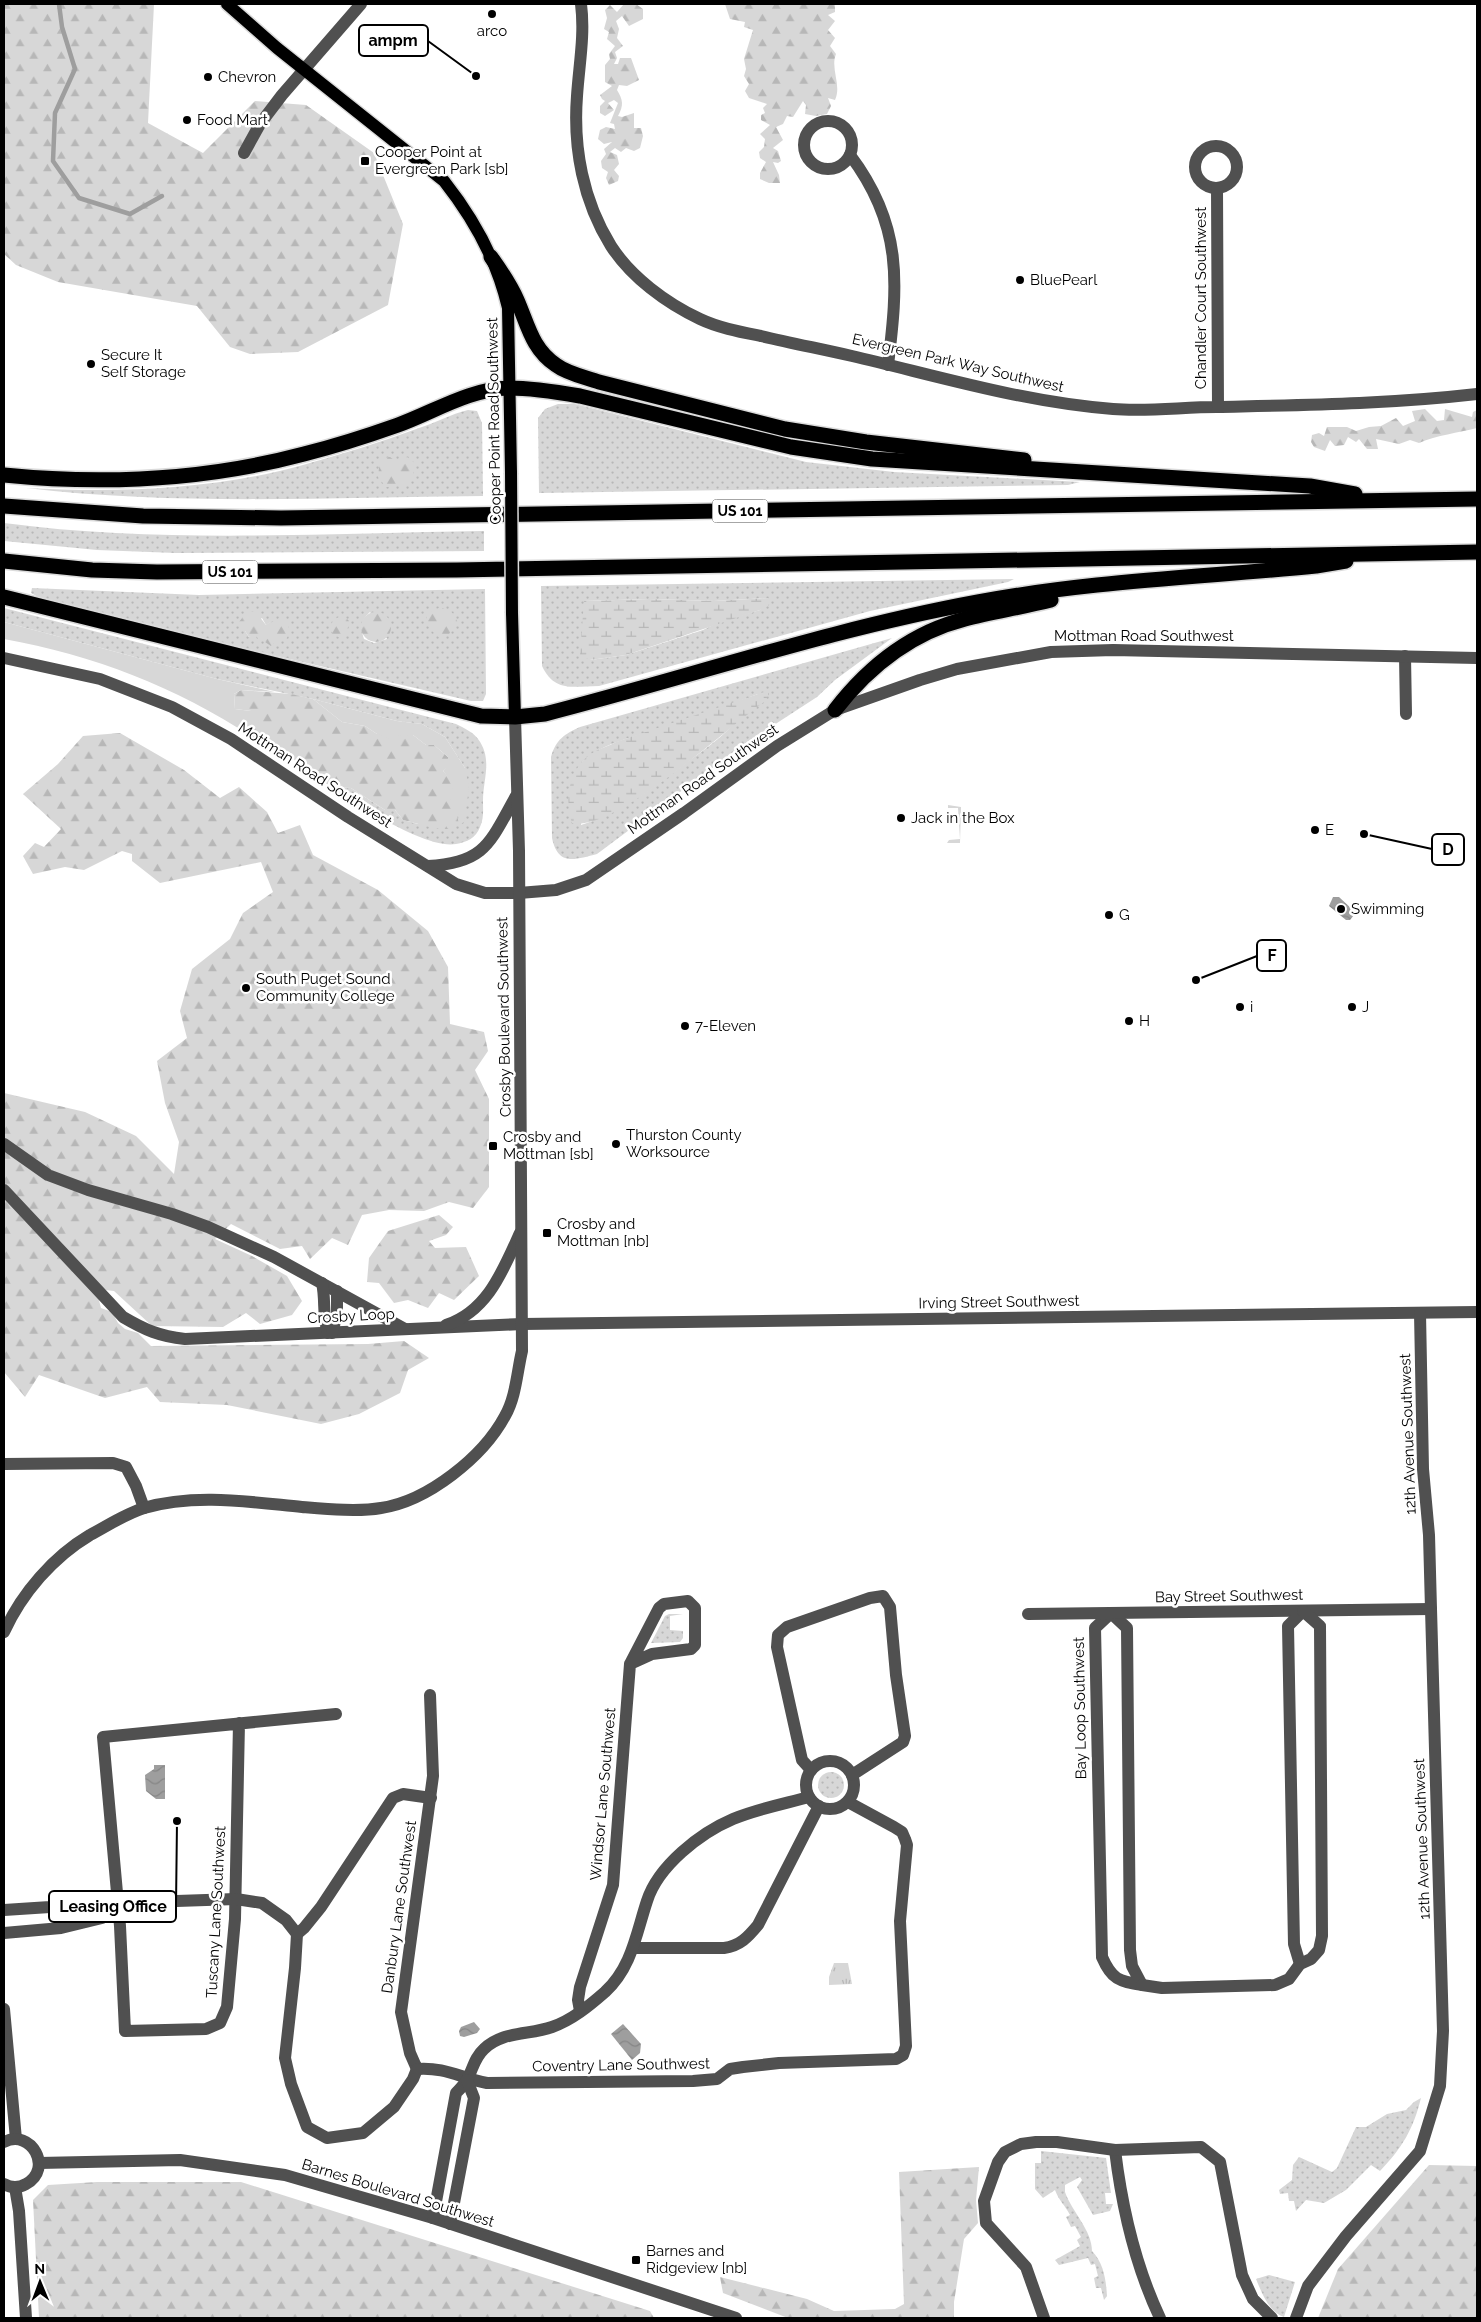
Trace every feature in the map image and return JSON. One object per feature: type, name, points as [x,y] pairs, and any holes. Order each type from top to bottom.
[{"type":"highway","points":[[491,257],[505,275],[535,344],[544,356],[557,367],[573,373],[618,387],[785,429],[840,438],[1001,457],[1117,474]]},
{"type":"highway","points":[[4,475],[75,480],[127,480],[252,466],[350,441],[398,425],[476,394],[508,388],[580,396],[764,441],[831,454],[958,465],[1310,486],[1388,500]]},
{"type":"highway","name":"US 101","points":[[4,506],[143,516],[281,518],[1477,499]]},
{"type":"highway","name":"US 101","points":[[4,560],[92,570],[157,572],[467,569],[1477,552]]},
{"type":"highway","points":[[4,597],[480,716],[515,717],[545,714],[859,628],[978,602],[1120,583],[1316,566],[1390,553]]},
{"type":"highway","points":[[835,710],[855,684],[877,664],[900,647],[927,633],[964,619],[1120,583]]},
{"type":"main road","name":"Cooper Point Road Southwest","points":[[227,4],[444,182],[464,208],[483,238],[502,283],[508,308],[511,537]]},
{"type":"main road","name":"Crosby Boulevard Southwest","points":[[511,537],[515,717]]},
{"type":"street","points":[[244,154],[260,124],[304,68],[361,4]]},
{"type":"street","name":"Evergreen Park Way Southwest","points":[[581,4],[583,40],[577,95],[576,130],[578,160],[586,190],[612,248],[637,277],[662,297],[701,320],[729,329],[948,381],[1054,403],[1116,410],[1393,403],[1477,394]]},
{"type":"street","points":[[850,155],[865,174],[876,196],[885,218],[893,248],[896,280],[895,307],[888,366]]},
{"type":"street","name":"Chandler Court Southwest","points":[[1217,188],[1218,407]]},
{"type":"street","name":"Mottman Road Southwest","points":[[4,658],[100,679],[172,707],[231,739],[348,817],[456,884],[485,893],[519,893],[556,890],[586,880],[777,746],[835,710],[911,682],[957,669],[1051,652],[1113,650],[1477,658]]},
{"type":"street","points":[[1405,656],[1406,714]]},
{"type":"street","name":"Crosby Boulevard Southwest","points":[[4,1632],[14,1610],[43,1573],[56,1561],[76,1544],[111,1523],[144,1508],[201,1500],[324,1508],[381,1508],[416,1497],[462,1467],[482,1448],[506,1416],[514,1392],[522,1351],[519,893],[515,717]]},
{"type":"street","points":[[428,866],[454,865],[480,852],[492,839],[517,794]]},
{"type":"street","name":"Crosby Loop","points":[[4,1144],[48,1175],[88,1190],[208,1227],[274,1257],[405,1329]]},
{"type":"street","name":"Crosby Loop","points":[[4,1190],[123,1317],[144,1330],[185,1339],[405,1329]]},
{"type":"street","points":[[436,1328],[456,1322],[479,1306],[497,1282],[522,1228]]},
{"type":"street","points":[[322,1283],[326,1298],[324,1324],[330,1333]]},
{"type":"street","points":[[330,1333],[337,1314],[337,1291]]},
{"type":"street","name":"Irving Street Southwest","points":[[405,1329],[522,1324],[1477,1312]]},
{"type":"street","name":"12th Avenue Southwest","points":[[1296,2318],[1308,2286],[1346,2236],[1420,2151],[1440,2086],[1444,2030],[1429,1535],[1423,1469],[1420,1313]]},
{"type":"street","points":[[4,1464],[113,1463],[126,1467],[136,1486],[144,1508]]},
{"type":"street","points":[[811,1770],[802,1760],[777,1647],[778,1635],[787,1627],[870,1598],[884,1596],[890,1608],[896,1676],[905,1736],[903,1742],[852,1776]]},
{"type":"street","name":"Windsor Lane Southwest","points":[[580,2011],[578,2000],[580,1987],[613,1884],[630,1664],[659,1608],[668,1602],[688,1601],[693,1604],[695,1608],[695,1645],[691,1649],[652,1654],[630,1664]]},
{"type":"street","name":"Bay Street Southwest","points":[[1028,1614],[1431,1609]]},
{"type":"street","points":[[1300,1964],[1294,1944],[1288,1626],[1304,1612]]},
{"type":"street","name":"Bay Loop Southwest","points":[[1111,1613],[1095,1628],[1102,1957],[1108,1970],[1119,1981],[1162,1988],[1275,1985],[1289,1979],[1300,1964],[1311,1959],[1319,1950],[1322,1936],[1320,1626],[1304,1612]]},
{"type":"street","points":[[1111,1613],[1127,1628],[1130,1950],[1132,1966],[1142,1985]]},
{"type":"street","name":"Danbury Lane Southwest","points":[[418,2068],[410,2053],[401,2012],[431,1798],[433,1776],[430,1695]]},
{"type":"street","name":"Tuscany Lane Southwest","points":[[239,1724],[236,1898],[227,2007],[220,2023],[206,2029],[125,2031],[117,1903],[103,1737],[336,1714]]},
{"type":"street","points":[[831,1761],[845,1766],[852,1776],[854,1787],[848,1802],[833,1809],[819,1806],[809,1797],[806,1785],[811,1770],[823,1762],[831,1761]]},
{"type":"street","points":[[296,1934],[304,1928],[321,1907],[393,1798],[403,1794],[431,1798]]},
{"type":"street","points":[[433,2218],[456,2093],[467,2080],[474,2060],[484,2048],[500,2039],[526,2031],[550,2028],[569,2020],[613,1985],[623,1971],[634,1948],[654,1882],[676,1858],[701,1838],[731,1820],[764,1808],[809,1797]]},
{"type":"street","name":"Coventry Lane Southwest","points":[[467,2080],[509,2084],[693,2082],[717,2079],[730,2069],[743,2067],[779,2063],[896,2059],[903,2055],[906,2046],[900,1921],[906,1839],[902,1832],[848,1802]]},
{"type":"street","points":[[634,1948],[724,1948],[734,1946],[748,1938],[758,1926],[819,1806]]},
{"type":"street","points":[[4,1910],[50,1907],[94,1900],[117,1903],[236,1898],[262,1903],[286,1920],[296,1934],[295,1968],[285,2058],[291,2084],[307,2127],[327,2138],[363,2133],[394,2107],[413,2079],[418,2068],[448,2070],[467,2080],[474,2098],[450,2224]]},
{"type":"street","points":[[4,1933],[61,1928],[102,1918],[117,1903]]},
{"type":"street","points":[[4,2009],[10,2141],[31,2145],[36,2151],[39,2163],[36,2175],[31,2181],[9,2185],[19,2211],[26,2318]]},
{"type":"street","points":[[1044,2318],[1026,2267],[986,2223],[984,2201],[998,2162],[1010,2148],[1036,2142],[1057,2142],[1115,2150],[1201,2147],[1220,2162],[1242,2275],[1253,2299],[1272,2318]]},
{"type":"street","points":[[1115,2150],[1119,2184],[1136,2260],[1160,2318]]},
{"type":"street","name":"Barnes Boulevard Southwest","points":[[39,2163],[180,2160],[285,2176],[433,2218],[701,2312],[736,2318]]},
{"type":"green space","points":[[4,4],[154,4],[148,123],[203,153],[255,101],[306,105],[374,153],[403,224],[388,305],[298,352],[250,354],[230,347],[197,306],[58,282],[16,265],[4,254]]},
{"type":"green space","points":[[624,4],[636,4],[643,9],[643,19],[629,26],[622,16],[616,21],[619,29],[617,38],[623,46],[615,52],[617,58],[614,64],[618,64],[620,58],[631,58],[639,80],[627,86],[619,85],[617,90],[622,103],[618,116],[622,117],[634,113],[634,128],[641,128],[643,136],[640,148],[634,151],[626,148],[621,152],[615,148],[610,152],[617,155],[619,164],[614,170],[619,176],[618,181],[609,185],[606,178],[608,172],[602,168],[601,161],[606,154],[604,149],[612,142],[604,144],[598,139],[600,130],[606,127],[615,129],[614,124],[610,123],[618,103],[614,100],[608,103],[614,110],[605,116],[600,113],[600,106],[605,101],[600,95],[612,86],[605,82],[605,65],[610,59],[609,54],[615,46],[607,39],[609,32],[604,29],[607,18],[605,10],[610,5],[617,12]]},
{"type":"green space","points":[[725,4],[835,5],[835,12],[828,15],[835,21],[828,30],[835,38],[830,46],[836,54],[834,65],[837,94],[835,100],[828,98],[831,106],[827,114],[816,116],[805,114],[806,105],[803,101],[793,117],[787,116],[783,124],[776,127],[783,140],[773,148],[778,151],[781,161],[778,163],[773,162],[779,175],[780,183],[769,183],[760,179],[760,173],[766,162],[760,158],[759,152],[764,147],[765,139],[760,134],[770,125],[761,120],[761,115],[765,113],[763,108],[767,104],[749,98],[745,91],[749,84],[744,76],[746,69],[744,59],[753,30],[744,27],[745,22],[730,19]]},
{"type":"green space","points":[[558,404],[575,404],[806,462],[894,472],[1080,482],[1068,485],[539,493],[538,418],[545,409]]},
{"type":"green space","points":[[1425,409],[1437,421],[1444,420],[1445,409],[1472,417],[1473,412],[1477,410],[1477,428],[1440,436],[1419,443],[1410,440],[1399,444],[1376,439],[1378,449],[1367,449],[1359,439],[1356,442],[1348,437],[1344,445],[1335,446],[1330,440],[1325,451],[1314,447],[1311,442],[1312,435],[1319,433],[1324,436],[1327,427],[1347,427],[1356,431],[1381,426],[1396,418],[1403,426],[1415,421],[1412,411]]},
{"type":"green space","points":[[468,410],[477,411],[482,423],[483,496],[197,499],[83,494],[26,488],[131,490],[201,485],[235,480],[332,457]]},
{"type":"green space","points":[[390,457],[398,463],[407,457],[416,464],[412,478],[406,485],[386,487],[378,477],[380,459]]},
{"type":"green space","points":[[4,523],[63,529],[183,535],[244,536],[484,531],[484,551],[176,553],[97,550],[4,541]]},
{"type":"green space","points":[[1014,579],[1008,582],[870,611],[599,686],[573,687],[553,681],[542,666],[541,586]],"holes":[[[768,598],[760,610],[719,622],[703,630],[626,655],[590,660],[584,601],[649,599],[714,601]]]},
{"type":"green space","points":[[32,588],[199,595],[485,589],[486,694],[483,701],[471,701],[151,627],[40,598],[31,593]],"holes":[[[370,612],[387,639],[374,643],[364,639],[362,624]],[[262,618],[266,625],[272,621],[249,637],[245,631]]]},
{"type":"green space","points":[[768,598],[771,600],[771,604],[760,610],[626,655],[590,660],[580,655],[584,601],[649,599],[714,601]]},
{"type":"green space","points":[[4,608],[456,724],[468,730],[476,737],[483,747],[485,754],[483,814],[478,831],[471,839],[456,844],[440,843],[420,837],[372,813],[325,783],[293,759],[307,763],[313,773],[329,775],[333,787],[351,788],[385,810],[395,810],[403,820],[418,824],[465,768],[445,737],[422,724],[397,721],[313,699],[217,679],[4,622]]},
{"type":"green space","points":[[439,608],[452,612],[458,624],[449,634],[439,637],[429,627],[427,613]]},
{"type":"green space","points":[[255,611],[266,625],[282,617],[291,631],[286,639],[276,641],[271,646],[258,639],[256,635],[249,637],[245,631],[242,631],[239,622],[246,613]]},
{"type":"green space","points":[[376,612],[387,616],[391,627],[387,638],[376,642],[365,638],[361,627],[365,616]]},
{"type":"green space","points":[[343,615],[349,621],[347,632],[341,638],[334,635],[330,629],[333,620]]},
{"type":"green space","points":[[4,622],[217,679],[275,692],[241,690],[234,694],[235,709],[251,711],[259,717],[258,726],[249,729],[252,737],[194,703],[133,675],[70,654],[4,639]]},
{"type":"green space","points":[[892,638],[835,680],[817,697],[743,745],[597,854],[568,859],[558,853],[552,838],[551,757],[558,741],[580,727]],"holes":[[[758,694],[740,718],[706,748],[636,798],[596,820],[581,825],[582,762],[591,755],[620,741],[663,728]]]},
{"type":"green space","points":[[241,690],[291,694],[313,699],[342,722],[365,726],[377,734],[413,735],[426,745],[434,745],[448,757],[448,767],[443,771],[451,780],[459,825],[447,829],[434,828],[403,820],[395,810],[385,810],[351,788],[333,787],[328,775],[313,773],[307,763],[293,759],[260,738],[252,737],[249,729],[251,711],[235,709],[234,694]]},
{"type":"green space","points":[[767,691],[769,694],[764,702],[670,776],[641,796],[615,812],[591,822],[572,823],[569,794],[574,774],[586,758],[594,752],[616,742]]},
{"type":"green space","points":[[313,699],[397,721],[422,724],[445,737],[465,768],[469,788],[464,822],[459,825],[458,813],[449,804],[452,787],[443,771],[448,766],[448,757],[434,745],[426,745],[413,735],[397,736],[391,740],[365,726],[342,722]]},
{"type":"green space","name":"South Puget Sound Community College","points":[[120,733],[184,770],[220,798],[239,787],[267,812],[278,833],[300,825],[313,855],[378,890],[428,931],[448,967],[450,1024],[484,1032],[488,1051],[475,1070],[489,1099],[489,1187],[473,1208],[449,1202],[424,1211],[389,1210],[362,1215],[348,1245],[332,1238],[310,1259],[302,1246],[280,1249],[231,1224],[215,1239],[252,1256],[287,1276],[302,1301],[292,1315],[260,1324],[246,1313],[223,1327],[152,1326],[114,1291],[96,1289],[101,1308],[112,1312],[118,1323],[125,1329],[138,1333],[151,1346],[368,1344],[404,1341],[429,1358],[408,1370],[400,1393],[359,1414],[321,1424],[227,1405],[160,1402],[147,1387],[105,1398],[39,1375],[25,1397],[4,1372],[4,1093],[85,1112],[136,1136],[174,1174],[179,1142],[165,1103],[157,1061],[187,1038],[180,1011],[192,969],[230,939],[243,913],[273,892],[261,862],[160,883],[132,861],[132,854],[122,851],[84,870],[65,867],[33,874],[23,856],[35,843],[44,847],[61,829],[23,794],[58,764],[83,736]]},
{"type":"green space","points":[[948,805],[961,807],[960,843],[947,843],[949,840],[960,839],[958,808],[948,808]]},
{"type":"green space","points":[[439,1215],[453,1227],[446,1235],[429,1241],[435,1248],[466,1247],[479,1276],[454,1300],[439,1293],[428,1308],[408,1300],[394,1303],[379,1283],[367,1282],[369,1258],[388,1231]]},
{"type":"green space","points":[[669,1614],[683,1614],[670,1616],[670,1630],[683,1631],[683,1638],[680,1642],[651,1643],[665,1616]]},
{"type":"green space","points":[[831,1772],[841,1775],[844,1785],[841,1795],[831,1798],[821,1795],[818,1785],[821,1775]]},
{"type":"green space","points":[[834,1963],[848,1963],[852,1984],[829,1985],[829,1977]]},
{"type":"green space","points":[[1421,2098],[1406,2138],[1380,2171],[1371,2165],[1346,2190],[1324,2203],[1306,2200],[1296,2211],[1294,2201],[1289,2201],[1288,2193],[1280,2194],[1279,2190],[1292,2180],[1293,2165],[1299,2157],[1332,2172],[1337,2168],[1356,2127],[1366,2127],[1387,2114],[1406,2110]]},
{"type":"green space","points":[[1041,2151],[1106,2158],[1111,2193],[1105,2193],[1106,2204],[1113,2204],[1110,2211],[1093,2215],[1077,2187],[1082,2180],[1080,2177],[1065,2185],[1068,2199],[1089,2236],[1092,2251],[1102,2267],[1107,2296],[1104,2300],[1101,2288],[1096,2288],[1094,2278],[1098,2276],[1095,2264],[1091,2265],[1088,2258],[1059,2265],[1055,2260],[1080,2246],[1077,2240],[1081,2237],[1075,2226],[1071,2227],[1066,2217],[1070,2215],[1055,2190],[1043,2198],[1035,2189],[1035,2163],[1041,2163]]},
{"type":"green space","points":[[1429,2165],[1477,2166],[1477,2318],[1318,2318],[1338,2269]]},
{"type":"green space","points":[[979,2167],[976,2200],[978,2223],[964,2239],[954,2302],[954,2318],[788,2318],[723,2293],[720,2277],[807,2299],[834,2311],[895,2309],[904,2304],[899,2172]]},
{"type":"green space","points":[[97,2182],[241,2182],[650,2311],[654,2318],[39,2318],[33,2200],[48,2185]]},
{"type":"green space","points":[[1269,2275],[1295,2282],[1284,2317],[1270,2306],[1263,2296],[1256,2279]]},
{"type":"water","name":"Swimming","points":[[1333,897],[1339,897],[1354,911],[1354,915],[1350,920],[1346,920],[1329,906]]},
{"type":"water","points":[[154,1765],[165,1765],[165,1799],[156,1799],[146,1791],[145,1775],[154,1769]]},
{"type":"water","points":[[474,2022],[480,2029],[477,2033],[464,2037],[460,2036],[459,2031],[461,2027]]},
{"type":"water","points":[[623,2024],[641,2044],[640,2053],[632,2060],[611,2034]]},
{"type":"waterway","points":[[59,4],[62,27],[75,69],[55,113],[53,161],[79,198],[130,214],[162,196]]},
{"type":"place","name":"arco","points":[[492,14]]},
{"type":"place","name":"ampm","points":[[476,76]]},
{"type":"place","name":"Chevron","points":[[208,77]]},
{"type":"place","name":"Food Mart","points":[[187,120]]},
{"type":"place","name":"Cooper Point at Evergreen Park [sb]","points":[[365,161]]},
{"type":"place","name":"BluePearl","points":[[1020,280]]},
{"type":"place","name":"Secure It Self Storage","points":[[91,364]]},
{"type":"place","name":"Jack in the Box","points":[[901,818]]},
{"type":"place","name":"E","points":[[1315,830]]},
{"type":"place","name":"D","points":[[1364,834]]},
{"type":"place","name":"Swimming","points":[[1341,909]]},
{"type":"place","name":"G","points":[[1109,915]]},
{"type":"place","name":"F","points":[[1196,980]]},
{"type":"place","name":"South Puget Sound Community College","points":[[246,988]]},
{"type":"place","name":"i","points":[[1240,1007]]},
{"type":"place","name":"J","points":[[1352,1007]]},
{"type":"place","name":"H","points":[[1129,1021]]},
{"type":"place","name":"7-Eleven","points":[[685,1026]]},
{"type":"place","name":"Thurston County Worksource","points":[[616,1144]]},
{"type":"place","name":"Crosby and Mottman [sb]","points":[[493,1146]]},
{"type":"place","name":"Crosby and Mottman [nb]","points":[[547,1233]]},
{"type":"place","name":"Leasing Office","points":[[177,1821]]},
{"type":"place","name":"Barnes and Ridgeview [nb]","points":[[636,2260]]}]
